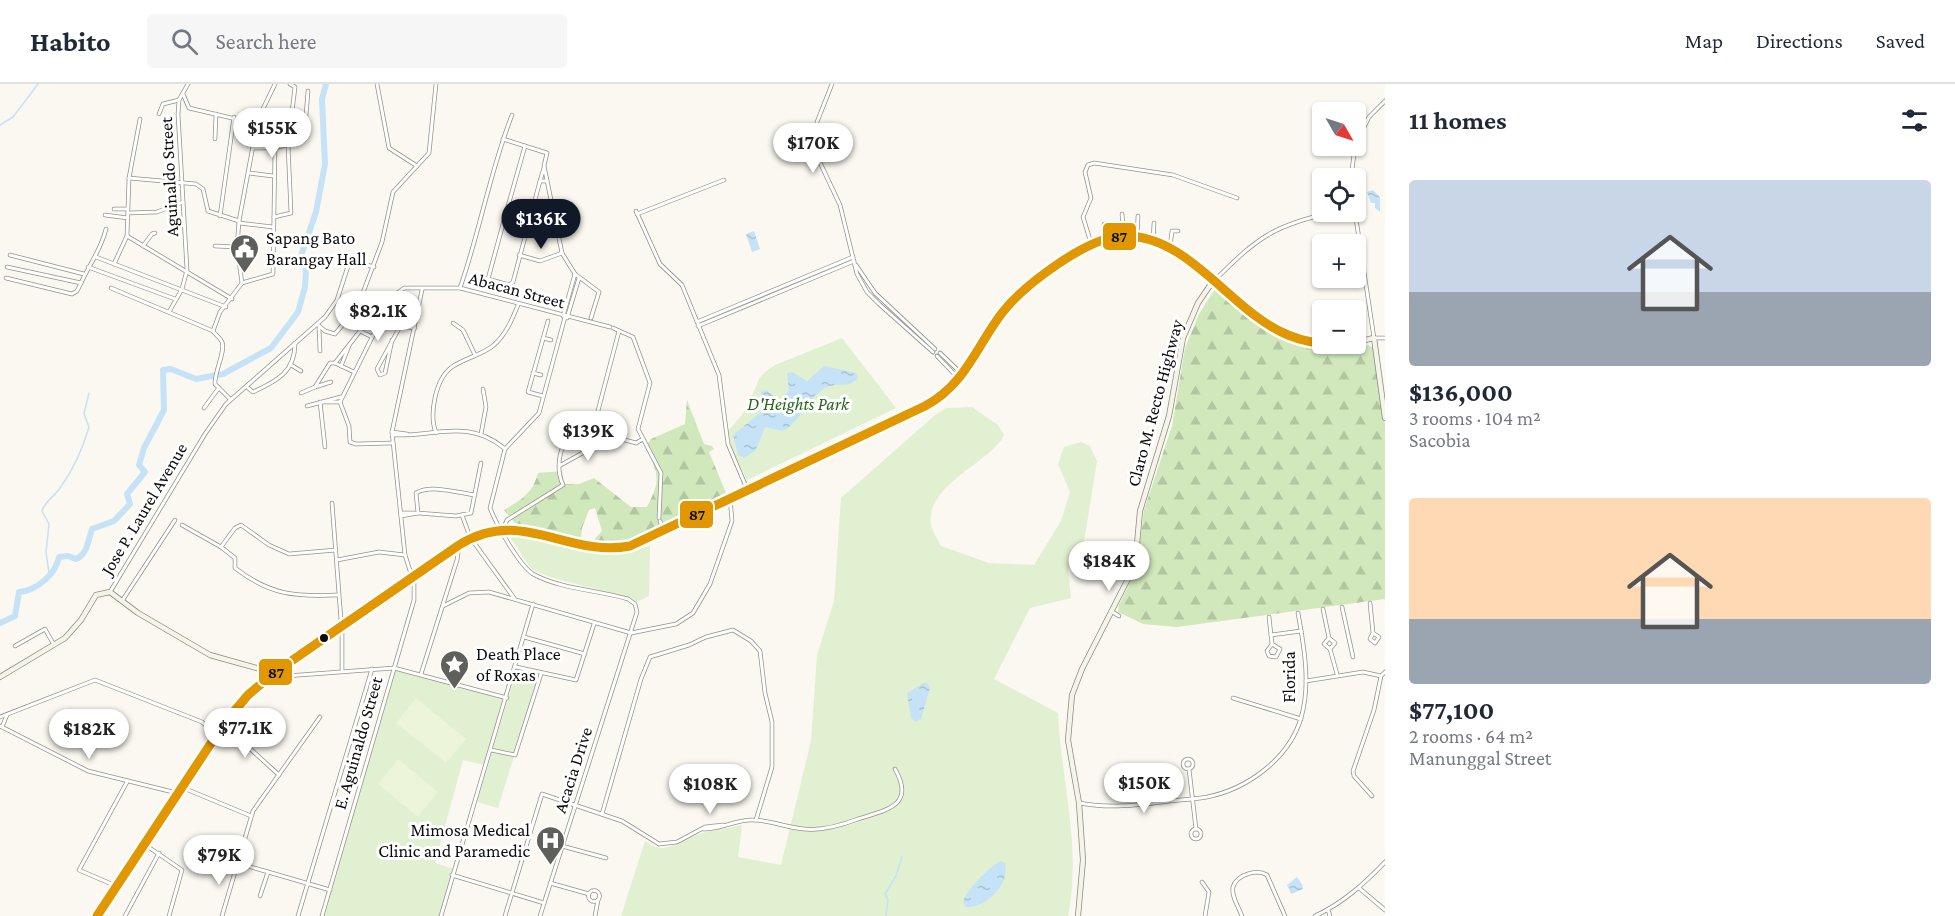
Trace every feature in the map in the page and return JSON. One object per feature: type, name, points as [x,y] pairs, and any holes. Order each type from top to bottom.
[{"type":"main road","points":[[98,916],[217,733],[248,695],[274,673],[411,577],[470,537],[502,529],[524,529],[603,548],[630,546],[925,406],[943,395],[962,377],[1008,306],[1066,259],[1090,243],[1124,236],[1153,241],[1170,248],[1266,323],[1287,335],[1312,342]]},
{"type":"main road","name":"Claro M. Recto Highway","points":[[1078,916],[1083,867],[1079,803],[1068,744],[1069,708],[1078,677],[1134,561],[1140,511],[1169,416],[1183,338],[1198,303],[1213,281]]},
{"type":"main road","points":[[1366,340],[1374,338],[1385,417]]},
{"type":"main road","points":[[110,592],[152,622],[210,655],[274,673]]},
{"type":"main road","name":"Jose P. Laurel Avenue","points":[[0,676],[54,645],[81,620],[96,595],[110,592]]},
{"type":"street","name":"Aguinaldo Street","points":[[182,289],[187,270],[181,183],[179,100],[188,84]]},
{"type":"street","points":[[213,331],[219,315],[242,283],[237,247],[239,222],[257,124],[275,84]]},
{"type":"street","points":[[274,218],[291,213],[288,145],[296,86],[290,84]]},
{"type":"street","points":[[377,84],[389,148],[417,166]]},
{"type":"street","points":[[319,326],[332,334],[340,331],[358,306],[374,267],[391,196],[429,153],[436,84]]},
{"type":"street","points":[[832,84],[819,113],[814,145],[817,159],[840,205],[854,261],[867,292],[934,350]]},
{"type":"street","points":[[253,148],[275,148],[306,138],[308,91]]},
{"type":"street","points":[[183,94],[189,108],[257,124]]},
{"type":"street","points":[[159,114],[164,104],[179,100]]},
{"type":"street","points":[[1366,123],[1385,101]]},
{"type":"street","points":[[215,140],[216,114]]},
{"type":"street","points":[[460,288],[512,115]]},
{"type":"street","points":[[220,217],[234,117]]},
{"type":"street","points":[[114,264],[127,236],[129,178],[140,119]]},
{"type":"street","points":[[475,276],[511,285],[547,153],[503,139]]},
{"type":"street","points":[[488,279],[525,146]]},
{"type":"street","points":[[242,283],[273,274],[275,148]]},
{"type":"street","points":[[1090,243],[1083,217],[1091,198],[1085,172],[1088,165],[1094,163],[1173,175],[1237,198]]},
{"type":"street","points":[[544,166],[562,254],[577,276],[599,292],[591,318]]},
{"type":"street","points":[[249,173],[273,176]]},
{"type":"street","points":[[129,178],[201,186],[208,211],[239,222],[273,227]]},
{"type":"street","points":[[724,180],[637,213],[660,264],[682,285],[722,384],[728,444],[747,489]]},
{"type":"street","points":[[540,181],[547,181]]},
{"type":"street","points":[[114,209],[157,212],[183,202]]},
{"type":"street","points":[[506,213],[529,219]]},
{"type":"street","points":[[1122,214],[1124,236]]},
{"type":"street","points":[[105,215],[128,218]]},
{"type":"street","points":[[1137,237],[1138,216]]},
{"type":"street","points":[[1213,281],[1251,244],[1274,230],[1312,219]]},
{"type":"street","points":[[1357,222],[1374,338],[1385,338]]},
{"type":"street","points":[[1104,224],[1106,238]]},
{"type":"street","points":[[1153,241],[1154,224]]},
{"type":"street","points":[[6,278],[72,294],[77,291],[84,274],[96,257],[106,230]]},
{"type":"street","points":[[1170,248],[1172,231],[1178,231]]},
{"type":"street","points":[[142,246],[155,233]]},
{"type":"street","points":[[127,236],[232,299]]},
{"type":"street","points":[[215,246],[237,247]]},
{"type":"street","points":[[519,255],[540,261],[562,254]]},
{"type":"street","points":[[10,255],[84,274]]},
{"type":"street","points":[[96,257],[226,308]]},
{"type":"street","points":[[111,288],[213,331],[223,345],[216,369],[215,384],[230,399],[248,387],[295,343],[319,326],[337,300],[350,260],[374,267]]},
{"type":"street","points":[[698,324],[854,261]]},
{"type":"street","points":[[7,267],[81,283]]},
{"type":"street","points":[[88,267],[175,299]]},
{"type":"street","points":[[392,434],[436,433],[459,429],[481,434],[505,449],[539,413],[577,276]]},
{"type":"street","name":"Abacan Street","points":[[341,400],[397,292],[404,288],[422,290],[460,288],[610,327],[633,337],[648,375],[647,397],[638,425],[643,439]]},
{"type":"street","points":[[169,312],[182,289]]},
{"type":"street","name":"E. Aguinaldo Street","points":[[322,916],[414,600],[405,555],[392,434],[422,290]]},
{"type":"street","points":[[436,433],[434,414],[442,380],[451,368],[484,352],[502,337],[519,305]]},
{"type":"street","points":[[392,340],[386,373],[380,375],[377,369],[392,340],[409,310]]},
{"type":"street","points":[[543,396],[528,392],[548,321]]},
{"type":"street","points":[[453,323],[463,330],[475,355]]},
{"type":"street","points":[[315,387],[327,365],[335,363],[366,324]]},
{"type":"street","points":[[319,326],[320,351]]},
{"type":"street","points":[[400,326],[415,328]]},
{"type":"street","points":[[360,331],[372,337]]},
{"type":"street","points":[[619,331],[595,422],[610,436],[636,443],[643,439],[662,473],[660,520],[663,530]]},
{"type":"street","points":[[543,338],[551,340]]},
{"type":"street","points":[[248,387],[252,392],[270,385],[291,365],[295,343]]},
{"type":"street","points":[[341,366],[350,344]]},
{"type":"street","points":[[938,355],[962,377]]},
{"type":"street","points":[[383,357],[389,358]]},
{"type":"street","points":[[335,363],[354,372]]},
{"type":"street","points":[[291,365],[301,371]]},
{"type":"street","points":[[533,373],[541,375]]},
{"type":"street","points":[[301,393],[331,382]]},
{"type":"street","points":[[204,408],[218,388]]},
{"type":"street","points":[[481,434],[486,407],[483,389]]},
{"type":"street","name":"Jose P. Laurel Avenue","points":[[110,592],[205,434],[230,399]]},
{"type":"street","points":[[307,406],[341,400],[349,426],[350,442],[356,444],[393,443]]},
{"type":"street","points":[[321,402],[325,447]]},
{"type":"street","points":[[502,529],[507,520],[563,485],[559,466],[560,454],[569,434],[576,426],[586,428],[588,450],[559,466]]},
{"type":"street","name":"Acacia Drive","points":[[505,449],[490,503],[492,513],[525,567],[533,574],[631,601],[637,612],[540,916]]},
{"type":"street","points":[[401,515],[416,513],[462,515],[472,511],[481,464]]},
{"type":"street","points":[[416,513],[416,493],[419,491],[438,490],[475,495]]},
{"type":"street","points":[[443,606],[462,595],[489,592],[631,633],[676,624],[689,617],[698,607],[710,584],[732,521],[730,498]]},
{"type":"street","points":[[332,503],[342,670]]},
{"type":"street","points":[[462,515],[470,537],[502,585],[515,599]]},
{"type":"street","points":[[122,601],[175,520]]},
{"type":"street","points":[[182,525],[221,547],[235,558],[235,568],[261,586],[293,595],[338,595]]},
{"type":"street","points":[[221,547],[235,528],[240,525],[269,545],[289,554],[336,550]]},
{"type":"street","points":[[421,674],[457,560],[459,545]]},
{"type":"street","points":[[337,560],[379,552],[405,555]]},
{"type":"street","points":[[1370,603],[1373,633]]},
{"type":"street","points":[[441,916],[533,604]]},
{"type":"street","points":[[1342,607],[1353,657]]},
{"type":"street","points":[[1323,609],[1329,638],[1335,643],[1330,649]]},
{"type":"street","points":[[1111,611],[1119,616]]},
{"type":"street","name":"Florida","points":[[1079,803],[1106,808],[1204,798],[1231,789],[1264,771],[1283,750],[1301,719],[1306,681],[1298,613]]},
{"type":"street","points":[[1269,617],[1272,644],[1267,653],[1276,657],[1280,649],[1272,644]]},
{"type":"street","points":[[516,667],[573,682],[579,676],[594,624]]},
{"type":"street","points":[[15,646],[45,629],[54,645]]},
{"type":"street","points":[[602,814],[641,679],[650,657],[733,630],[752,641],[760,651],[765,693],[772,722],[772,767],[756,820]]},
{"type":"street","points":[[1271,635],[1301,631]]},
{"type":"street","points":[[524,637],[585,654]]},
{"type":"street","points":[[1329,638],[1324,644],[1330,649],[1337,674]]},
{"type":"street","points":[[274,673],[286,676],[342,670],[394,668],[507,698]]},
{"type":"street","points":[[298,916],[372,669]]},
{"type":"street","points":[[1306,681],[1337,674],[1363,672],[1381,676]]},
{"type":"street","points":[[1372,796],[1354,776],[1353,771],[1374,710],[1381,676],[1385,672]]},
{"type":"street","points":[[491,750],[515,755],[541,674]]},
{"type":"street","points":[[177,793],[127,782],[78,767],[1,727],[1,718],[95,680],[202,722],[217,733],[246,745],[279,775]]},
{"type":"street","points":[[1233,698],[1301,719]]},
{"type":"street","points":[[222,916],[251,816],[320,717]]},
{"type":"street","points":[[505,916],[542,794],[627,824],[659,844],[677,842],[712,825],[756,820],[806,830],[884,812],[895,806],[902,794],[902,787],[895,769]]},
{"type":"street","points":[[1189,769],[1196,829]]},
{"type":"street","points":[[116,886],[80,870],[127,782]]},
{"type":"street","points":[[181,787],[251,816]]},
{"type":"street","points":[[144,844],[182,870],[169,916]]},
{"type":"street","points":[[562,846],[606,858]]},
{"type":"street","points":[[125,916],[159,853]]},
{"type":"street","points":[[237,862],[330,890]]},
{"type":"street","points":[[1315,916],[1328,910],[1359,888],[1385,862]]},
{"type":"street","points":[[260,896],[268,872]]},
{"type":"street","points":[[1242,916],[1233,895],[1233,887],[1238,879],[1257,872],[1267,875],[1285,916]]},
{"type":"street","points":[[453,875],[544,903]]},
{"type":"street","points":[[1202,882],[1209,892],[1206,916]]},
{"type":"street","points":[[550,884],[589,894],[596,891],[600,895],[595,916]]},
{"type":"street","points":[[1359,888],[1385,910]]},
{"type":"street","points":[[589,894],[591,901],[598,900]]},
{"type":"street","points":[[1328,910],[1330,916]]},
{"type":"green space","points":[[1215,289],[1266,327],[1280,335],[1312,345],[1312,354],[1366,354],[1366,345],[1374,348],[1385,423],[1385,599],[1177,627],[1143,624],[1118,612],[1119,605],[1137,568],[1144,510],[1172,426],[1185,348],[1199,314]]},
{"type":"green space","name":"D'Heights Park","points":[[842,338],[896,408],[747,480],[732,450],[728,431],[746,410],[759,379],[775,365]]},
{"type":"green space","points":[[687,400],[704,444],[714,449],[709,452],[726,493],[631,541],[611,544],[593,541],[602,531],[595,508],[589,510],[582,528],[581,539],[515,523],[504,510],[526,495],[533,486],[538,473],[562,471],[564,484],[579,484],[594,478],[631,507],[647,507],[655,490],[656,477],[645,447],[651,439],[685,424]]},
{"type":"green space","points":[[972,407],[998,425],[1004,435],[987,455],[948,485],[938,497],[932,510],[931,524],[941,546],[989,563],[1034,565],[1061,521],[1070,492],[1058,464],[1064,447],[1081,442],[1090,446],[1097,461],[1084,542],[1073,555],[1068,571],[1071,598],[1030,608],[994,679],[1058,713],[1072,840],[1072,891],[1068,916],[621,916],[645,841],[658,848],[664,848],[699,834],[742,825],[738,857],[781,865],[811,741],[817,655],[834,601],[841,498],[934,416],[946,408]]},
{"type":"green space","points":[[509,535],[595,552],[630,551],[650,546],[649,596],[635,603],[628,597],[553,578],[531,569]]},
{"type":"green space","points":[[396,669],[504,698],[484,765],[463,760],[435,863],[454,869],[439,916],[323,916]]},
{"type":"green space","points":[[517,669],[539,675],[498,808],[477,802]]},
{"type":"green space","points":[[416,698],[466,739],[446,763],[396,723]]},
{"type":"green space","points":[[398,759],[438,792],[418,817],[378,784]]},
{"type":"water","points":[[1373,190],[1380,197],[1380,212],[1375,208],[1375,203],[1371,203],[1367,192]]},
{"type":"water","points":[[754,231],[760,249],[752,252],[746,234]]},
{"type":"water","points":[[824,366],[856,373],[858,378],[850,384],[827,387],[820,391],[789,427],[783,431],[765,427],[756,450],[744,458],[738,455],[733,435],[760,413],[761,392],[767,390],[776,399],[781,400],[789,390],[787,373],[792,372],[807,381]]},
{"type":"water","points":[[927,683],[930,688],[921,719],[916,722],[911,718],[907,693]]},
{"type":"water","points":[[1001,861],[1005,863],[1006,871],[1001,886],[981,904],[966,907],[963,902],[973,885]]},
{"type":"water","points":[[1297,877],[1303,889],[1291,894],[1287,885]]},
{"type":"waterway","points":[[0,125],[13,117],[38,84]]},
{"type":"waterway","points":[[0,623],[15,616],[19,592],[44,581],[54,569],[59,557],[68,556],[76,559],[80,557],[85,550],[92,529],[114,521],[130,504],[127,494],[145,472],[139,465],[144,448],[164,410],[163,370],[171,369],[196,379],[223,374],[271,348],[298,312],[305,287],[306,270],[301,256],[316,212],[325,164],[322,99],[326,84]]},
{"type":"waterway","points":[[49,573],[46,552],[49,524],[42,511],[45,504],[65,481],[81,451],[89,427],[84,414],[89,393]]},
{"type":"waterway","points":[[886,916],[888,900],[885,894],[896,876],[902,857]]},
{"type":"transit line","name":"87","points":[[97,916],[225,722],[248,695],[274,673],[459,545],[482,534],[503,530],[524,531],[607,548],[630,546],[925,406],[939,397],[960,376],[1002,313],[1012,302],[1040,277],[1075,253],[1108,238],[1123,236],[1147,239],[1169,247],[1189,260],[1247,310],[1267,324],[1288,335],[1312,342]]},
{"type":"place","name":"Sapang Bato Barangay Hall","points":[[245,274]]},
{"type":"place","name":"Death Place of Roxas","points":[[455,690]]},
{"type":"place","name":"Mimosa Medical Clinic and Paramedic","points":[[551,866]]}]
